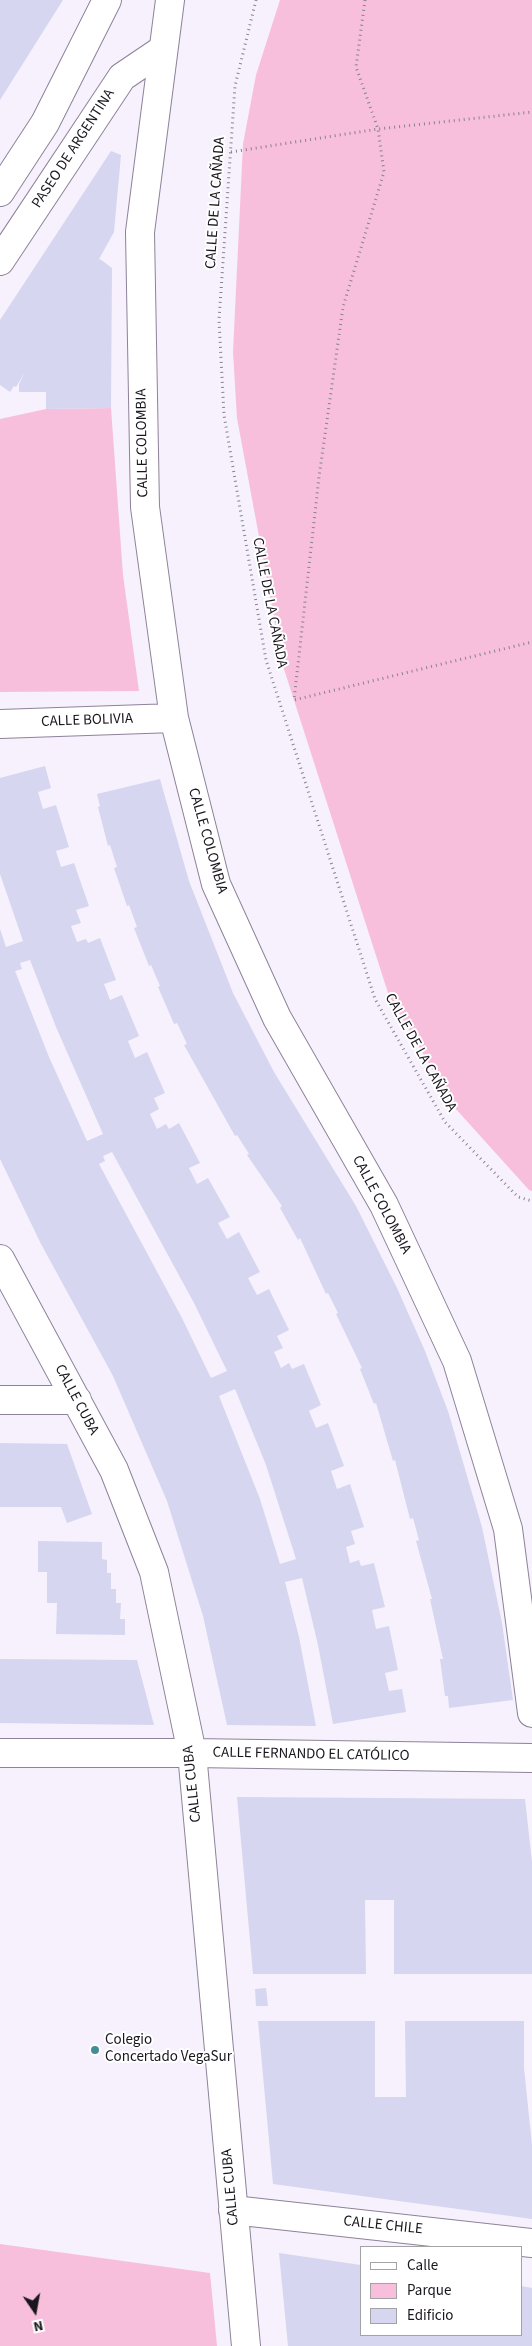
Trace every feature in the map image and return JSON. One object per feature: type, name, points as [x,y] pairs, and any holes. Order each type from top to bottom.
[{"type":"street","points":[[0,192],[45,123],[107,0]]},
{"type":"street","name":"CALLE COLOMBIA","points":[[170,0],[162,50],[140,232],[144,507],[174,718],[216,884],[277,1018],[384,1205],[457,1360],[508,1529],[532,1714]]},
{"type":"street","name":"PASEO DE ARGENTINA","points":[[0,261],[122,77],[162,50]]},
{"type":"street","name":"CALLE BOLIVIA","points":[[0,724],[174,718]]},
{"type":"street","name":"CALLE CUBA","points":[[0,1259],[114,1470],[154,1572],[192,1753],[246,2346]]},
{"type":"street","points":[[0,1400],[77,1400]]},
{"type":"street","name":"CALLE FERNANDO EL CATÓLICO","points":[[0,1753],[192,1753],[532,1758]]},
{"type":"street","name":"CALLE CHILE","points":[[233,2210],[532,2243]]},
{"type":"path","name":"CALLE DE LA CAÑADA","points":[[256,0],[235,86],[219,320],[224,415],[266,660],[375,999],[445,1122],[518,1197],[532,1201]]},
{"type":"path","points":[[365,0],[356,67],[378,130],[384,172],[343,307],[319,477],[294,700],[532,642]]},
{"type":"path","points":[[231,152],[378,130],[532,112]]},
{"type":"green space","points":[[280,0],[532,0],[532,1191],[529,1190],[455,1108],[389,996],[283,666],[237,418],[233,352],[243,144],[256,75]]},
{"type":"green space","points":[[111,408],[123,575],[139,691],[0,692],[0,419],[46,409]]},
{"type":"green space","points":[[0,2244],[210,2273],[217,2346],[0,2346]]},
{"type":"building","points":[[0,0],[63,0],[0,100]]},
{"type":"building","points":[[111,151],[121,155],[114,232],[98,261],[100,259],[112,268],[111,408],[46,409],[46,392],[19,392],[19,384],[25,372],[16,387],[14,386],[10,392],[0,385],[0,320]]},
{"type":"building","points":[[45,766],[51,788],[38,792],[43,809],[56,805],[69,847],[56,851],[61,867],[74,863],[89,906],[76,910],[81,923],[71,926],[77,942],[86,939],[88,943],[100,938],[116,980],[104,984],[110,1000],[122,995],[139,1036],[128,1041],[135,1058],[147,1052],[165,1093],[154,1098],[159,1109],[150,1114],[157,1129],[166,1124],[169,1129],[179,1123],[200,1163],[189,1168],[197,1184],[208,1178],[230,1217],[218,1223],[227,1239],[239,1232],[260,1272],[248,1278],[257,1295],[269,1289],[289,1330],[277,1336],[283,1348],[274,1352],[281,1368],[289,1363],[292,1369],[304,1364],[321,1405],[309,1411],[316,1428],[328,1423],[344,1466],[331,1471],[337,1489],[350,1484],[364,1527],[351,1531],[355,1544],[346,1547],[350,1563],[359,1560],[361,1566],[374,1563],[385,1607],[372,1610],[376,1629],[389,1626],[398,1670],[385,1673],[389,1691],[402,1689],[406,1712],[333,1724],[318,1645],[302,1578],[285,1582],[299,1637],[316,1726],[227,1725],[203,1616],[167,1501],[113,1376],[41,1244],[0,1159],[0,929],[6,947],[23,941],[0,874],[0,778]],"holes":[[[30,960],[56,1027],[103,1134],[87,1141],[49,1057],[15,971],[22,969],[20,963]],[[112,1152],[194,1303],[227,1371],[211,1378],[182,1318],[99,1164],[105,1161],[103,1156]],[[235,1389],[266,1465],[296,1559],[280,1564],[260,1499],[219,1396]]]},
{"type":"building","points":[[160,779],[189,881],[233,993],[274,1072],[356,1206],[397,1288],[425,1351],[448,1411],[482,1527],[502,1623],[513,1700],[449,1708],[448,1696],[445,1696],[440,1659],[443,1659],[430,1599],[432,1599],[416,1541],[419,1540],[413,1518],[410,1519],[395,1460],[393,1461],[376,1403],[374,1404],[360,1369],[362,1368],[336,1314],[338,1313],[328,1293],[326,1294],[300,1238],[298,1240],[280,1208],[282,1206],[247,1155],[249,1154],[237,1135],[235,1136],[184,1045],[187,1044],[177,1023],[174,1024],[158,987],[160,986],[151,965],[149,966],[134,928],[137,927],[129,905],[127,906],[114,868],[117,867],[110,845],[108,846],[98,807],[100,806],[97,794]]},
{"type":"building","points":[[0,1443],[67,1444],[92,1514],[67,1523],[61,1507],[0,1507]]},
{"type":"building","points":[[38,1541],[102,1542],[102,1559],[107,1560],[107,1573],[111,1573],[111,1589],[116,1589],[116,1603],[121,1603],[120,1619],[125,1619],[125,1635],[56,1634],[57,1603],[47,1603],[47,1572],[38,1572]]},
{"type":"building","points":[[0,1659],[137,1660],[154,1725],[0,1723]]},
{"type":"building","points":[[237,1797],[525,1799],[532,1862],[532,1974],[394,1974],[394,1900],[365,1900],[366,1974],[253,1974]]},
{"type":"building","points":[[266,1988],[268,2006],[256,2006],[255,1989]]},
{"type":"building","points":[[258,2021],[375,2021],[375,2097],[406,2097],[405,2021],[524,2021],[524,2068],[532,2145],[532,2219],[273,2184]]},
{"type":"building","points":[[279,2253],[360,2265],[360,2336],[522,2336],[522,2286],[532,2288],[532,2346],[288,2346]]},
{"type":"place","name":"Colegio Concertado VegaSur","points":[[95,2050]]}]
